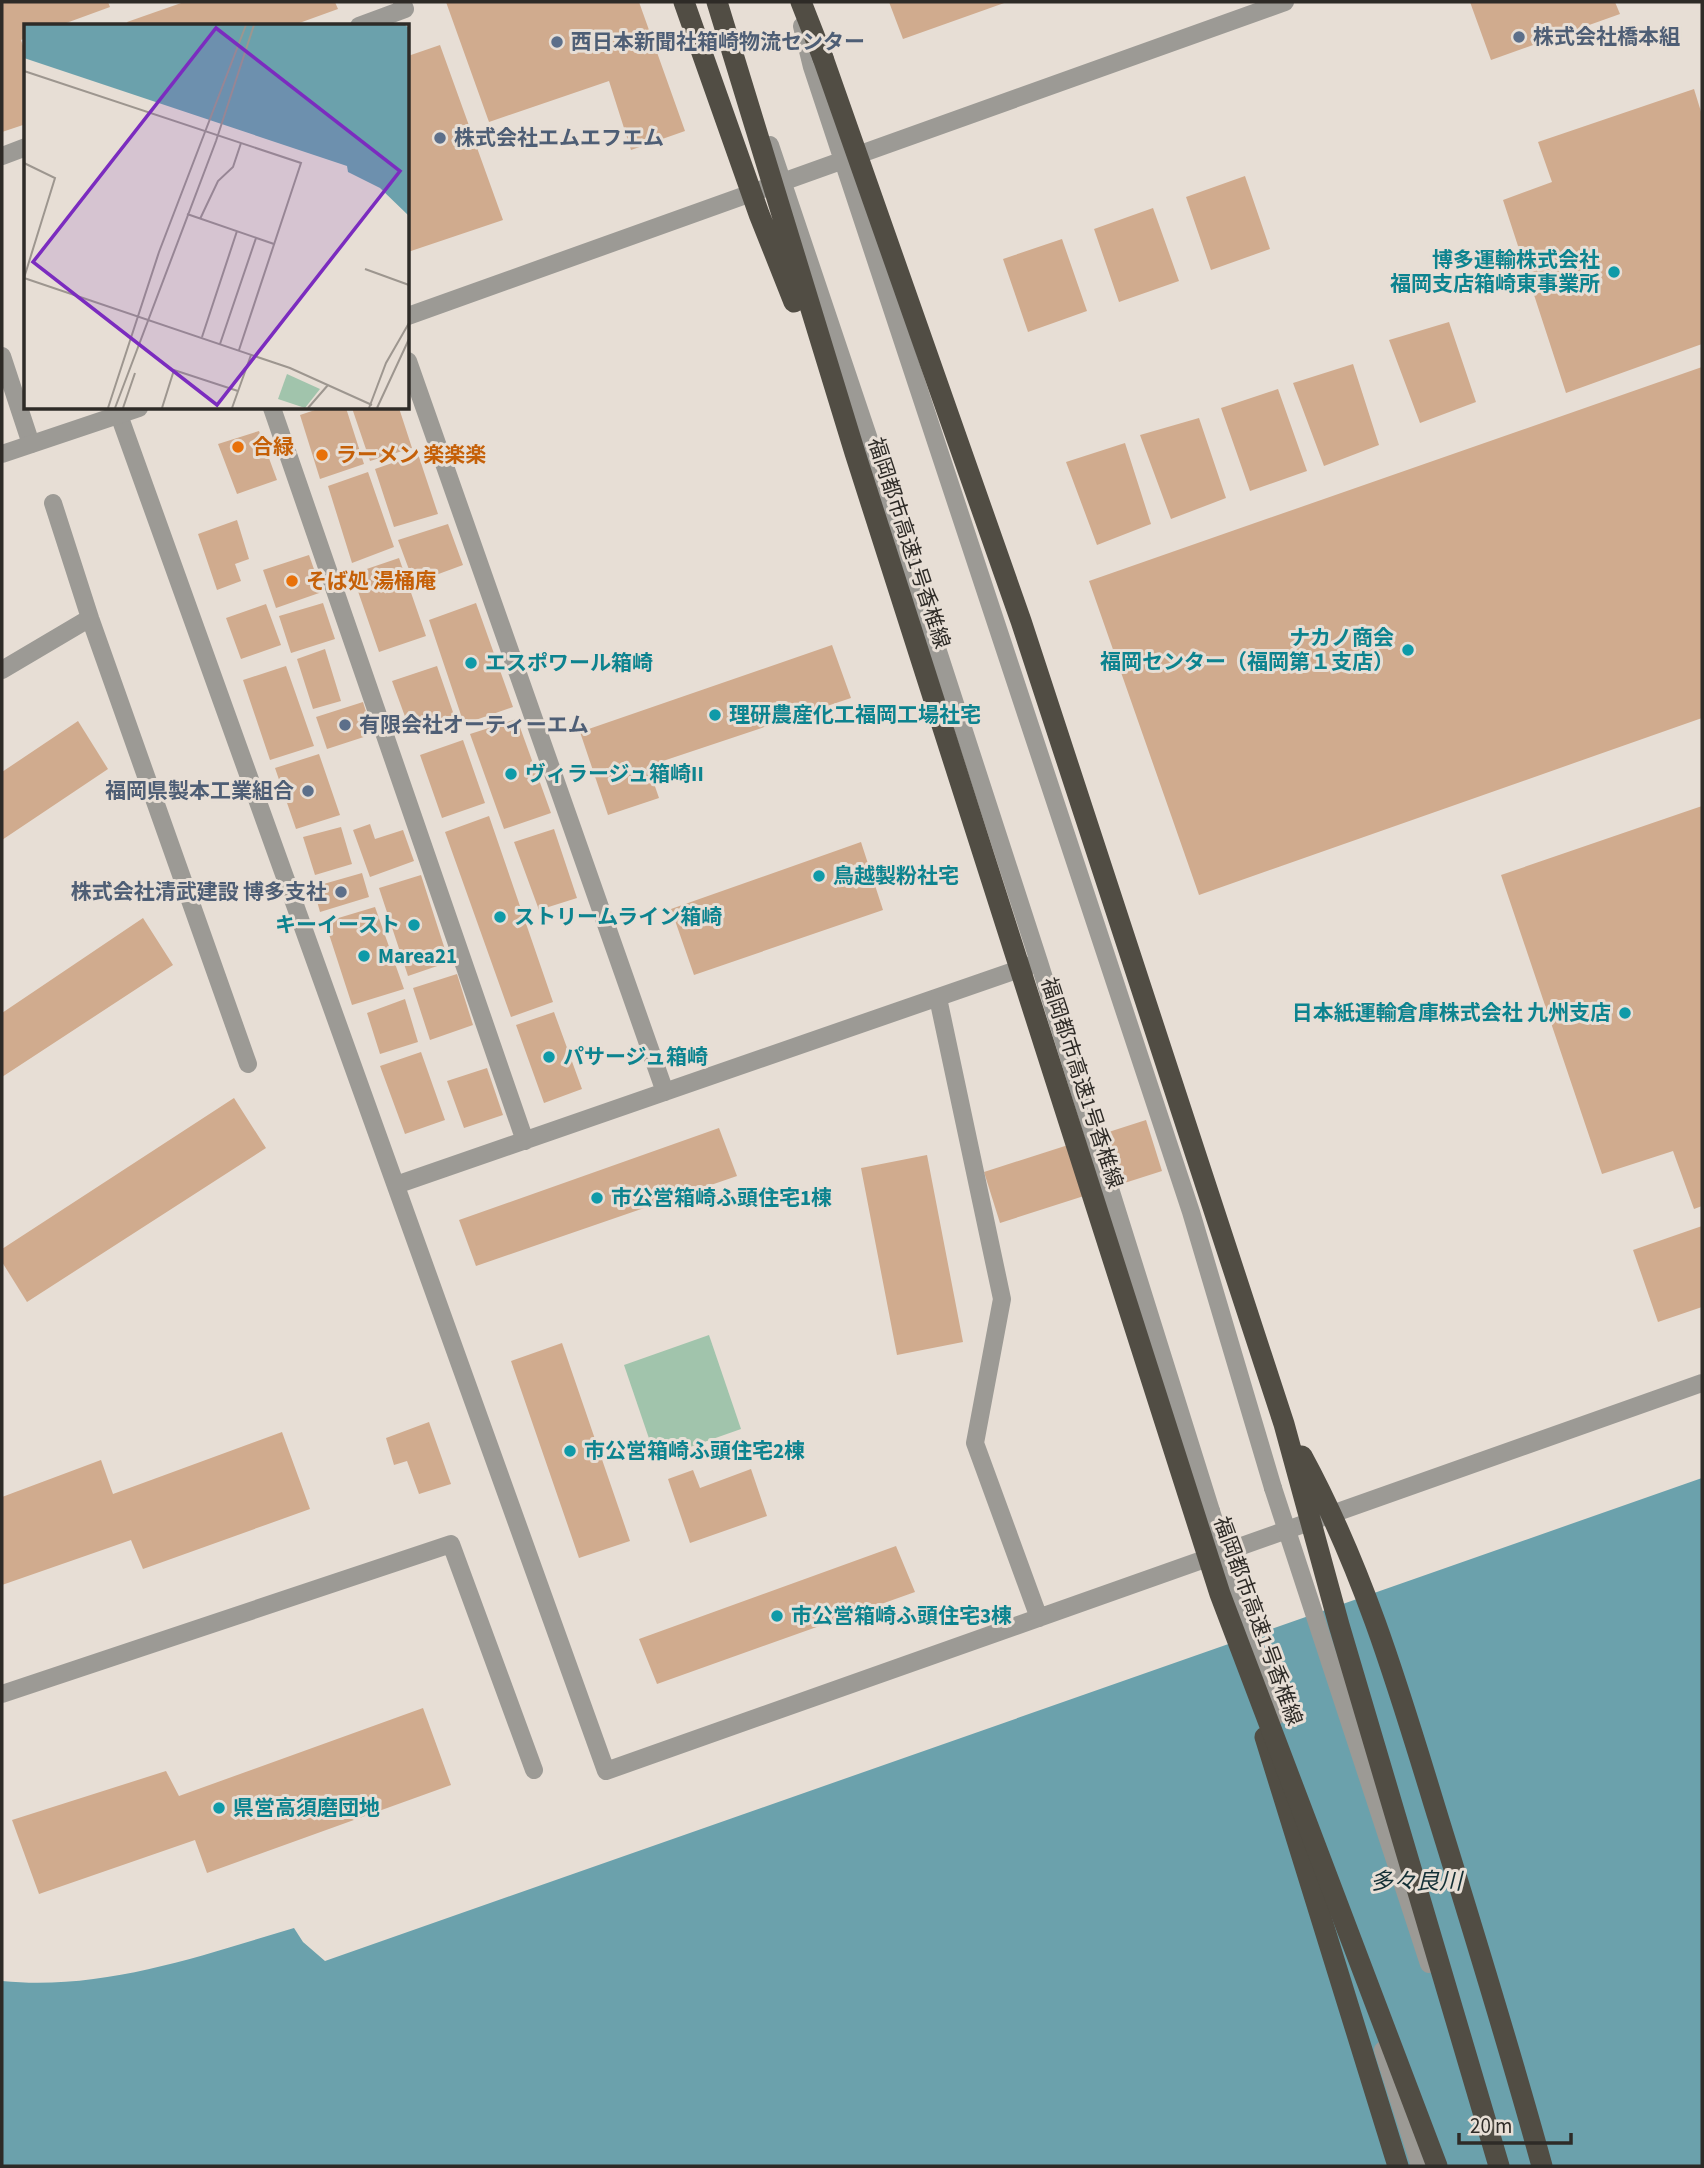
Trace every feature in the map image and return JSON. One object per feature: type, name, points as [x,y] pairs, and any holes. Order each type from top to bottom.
[{"type":"highway","points":[[684,2],[759,214],[855,453]]},
{"type":"highway","name":"福岡都市高速1号香椎線","points":[[718,2],[855,453],[1220,1594],[1437,2166]]},
{"type":"highway","points":[[799,2],[1021,621],[1284,1424],[1339,1625],[1497,2166]]},
{"type":"highway","points":[[1284,1424],[1323,1495],[1381,1630],[1514,2062],[1542,2166]]},
{"type":"highway","points":[[1220,1594],[1398,2166]]},
{"type":"street","points":[[364,24],[405,9],[402,2]]},
{"type":"street","points":[[718,2],[784,181],[1039,962],[1420,2166]]},
{"type":"street","points":[[799,2],[812,67],[1191,1212],[1273,1488],[1497,2166]]},
{"type":"street","points":[[410,315],[1285,2]]},
{"type":"street","points":[[2,156],[24,148]]},
{"type":"street","points":[[2,356],[31,444]]},
{"type":"street","points":[[410,367],[665,1092]]},
{"type":"street","points":[[2,454],[133,410]]},
{"type":"street","points":[[273,410],[525,1141]]},
{"type":"street","points":[[119,415],[607,1771],[1702,1383]]},
{"type":"street","points":[[53,503],[90,618],[248,1064]]},
{"type":"street","points":[[2,670],[90,618]]},
{"type":"street","points":[[396,1185],[1039,962]]},
{"type":"street","points":[[938,998],[1002,1299],[975,1443],[1039,1618]]},
{"type":"street","points":[[2,1694],[451,1544],[534,1770]]},
{"type":"green space","points":[[709,1335],[741,1429],[656,1459],[624,1365]]},
{"type":"water","name":"多々良川","points":[[1702,1478],[1702,2166],[2,2166],[2,1981],[40,1983],[114,1976],[186,1960],[294,1928],[303,1942],[325,1961]]},
{"type":"building","points":[[2,2],[108,2],[110,7],[63,24],[24,24],[24,39],[21,40],[24,49],[24,125],[2,132]]},
{"type":"building","points":[[184,2],[335,2],[338,9],[297,24],[127,22]]},
{"type":"building","name":"西日本新聞社箱崎物流センター","points":[[446,2],[639,2],[685,131],[631,150],[609,81],[489,122]]},
{"type":"building","points":[[889,2],[1007,2],[903,39]]},
{"type":"building","name":"株式会社橋本組","points":[[1470,2],[1615,2],[1620,14],[1491,60]]},
{"type":"building","name":"株式会社エムエフエム","points":[[440,45],[503,220],[410,251],[410,55]]},
{"type":"building","name":"博多運輸株式会社 福岡支店箱崎東事業所","points":[[1694,89],[1702,115],[1702,344],[1566,393],[1503,200],[1552,182],[1538,142]]},
{"type":"building","points":[[1245,176],[1270,249],[1211,270],[1186,197]]},
{"type":"building","points":[[1153,208],[1179,281],[1119,302],[1094,229]]},
{"type":"building","points":[[1062,239],[1087,311],[1028,332],[1003,259]]},
{"type":"building","points":[[1449,322],[1476,402],[1420,423],[1389,340]]},
{"type":"building","points":[[1353,364],[1379,445],[1324,466],[1293,383]]},
{"type":"building","name":"ナカノ商会 福岡センター（福岡第１支店）","points":[[1702,367],[1702,718],[1199,895],[1089,581]]},
{"type":"building","points":[[1278,389],[1307,471],[1250,491],[1221,408]]},
{"type":"building","points":[[315,410],[347,410],[364,464],[320,479],[300,415]]},
{"type":"building","points":[[353,410],[400,410],[412,448],[370,461]]},
{"type":"building","points":[[1199,418],[1226,498],[1171,519],[1140,435]]},
{"type":"building","points":[[259,431],[277,480],[237,494],[218,444]]},
{"type":"building","points":[[1125,443],[1151,524],[1097,545],[1066,462]]},
{"type":"building","points":[[418,454],[438,514],[394,527],[375,469]]},
{"type":"building","points":[[368,472],[394,547],[352,563],[328,486]]},
{"type":"building","points":[[237,520],[249,559],[235,564],[241,581],[217,590],[198,534]]},
{"type":"building","points":[[448,524],[463,565],[414,583],[398,540]]},
{"type":"building","name":"そば処 湯桶庵","points":[[309,555],[322,592],[276,608],[263,570]]},
{"type":"building","points":[[399,558],[426,636],[379,652],[352,574]]},
{"type":"building","points":[[323,603],[335,639],[291,653],[279,616]]},
{"type":"building","name":"エスポワール箱崎","points":[[476,603],[513,707],[464,724],[429,620]]},
{"type":"building","points":[[266,604],[281,645],[241,659],[226,618]]},
{"type":"building","name":"理研農産化工福岡工場社宅","points":[[832,645],[851,698],[648,766],[659,798],[608,815],[580,732]]},
{"type":"building","points":[[325,649],[341,701],[313,709],[297,659]]},
{"type":"building","points":[[286,666],[314,746],[270,760],[243,680]]},
{"type":"building","points":[[437,666],[455,718],[411,733],[392,681]]},
{"type":"building","name":"有限会社オーティーエム","points":[[363,702],[373,734],[327,749],[316,717]]},
{"type":"building","name":"ヴィラージュ箱崎II","points":[[517,719],[551,813],[504,829],[470,734]]},
{"type":"building","points":[[78,721],[108,769],[2,840],[2,772]]},
{"type":"building","points":[[463,740],[485,803],[442,818],[420,755]]},
{"type":"building","name":"福岡県製本工業組合","points":[[319,754],[340,815],[296,829],[275,768]]},
{"type":"building","name":"日本紙運輸倉庫株式会社 九州支店","points":[[1702,806],[1702,1206],[1694,1209],[1673,1151],[1602,1174],[1501,875]]},
{"type":"building","name":"ストリームライン箱崎","points":[[489,816],[553,1002],[511,1017],[445,832]]},
{"type":"building","points":[[370,824],[375,839],[403,830],[414,861],[370,877],[353,830]]},
{"type":"building","points":[[341,827],[352,864],[315,875],[303,837]]},
{"type":"building","points":[[554,829],[577,898],[539,910],[514,842]]},
{"type":"building","name":"鳥越製粉社宅","points":[[861,842],[883,910],[694,975],[671,909]]},
{"type":"building","name":"株式会社清武建設 博多支社","points":[[362,873],[369,897],[320,912],[313,887]]},
{"type":"building","name":"キーイースト","points":[[421,875],[449,962],[408,976],[379,888]]},
{"type":"building","name":"Marea21","points":[[375,907],[404,989],[352,1005],[325,922]]},
{"type":"building","points":[[143,918],[173,965],[2,1077],[2,1013]]},
{"type":"building","points":[[457,974],[473,1025],[430,1040],[413,988]]},
{"type":"building","points":[[405,999],[418,1042],[380,1054],[367,1013]]},
{"type":"building","name":"パサージュ箱崎","points":[[554,1012],[582,1089],[544,1103],[516,1025]]},
{"type":"building","points":[[421,1052],[445,1120],[405,1134],[380,1066]]},
{"type":"building","points":[[487,1068],[503,1115],[464,1128],[447,1081]]},
{"type":"building","points":[[234,1098],[266,1148],[27,1302],[2,1262],[2,1249]]},
{"type":"building","points":[[1146,1120],[1162,1171],[1000,1223],[984,1172]]},
{"type":"building","name":"市公営箱崎ふ頭住宅1棟","points":[[719,1128],[737,1176],[476,1266],[459,1220]]},
{"type":"building","points":[[927,1155],[963,1342],[897,1355],[861,1168]]},
{"type":"building","points":[[1702,1226],[1702,1307],[1658,1322],[1633,1250]]},
{"type":"building","name":"市公営箱崎ふ頭住宅2棟","points":[[562,1343],[630,1541],[579,1558],[511,1361]]},
{"type":"building","points":[[429,1422],[451,1484],[419,1494],[407,1461],[394,1465],[386,1438]]},
{"type":"building","points":[[282,1432],[310,1509],[143,1569],[131,1540],[2,1585],[2,1497],[101,1460],[113,1494]]},
{"type":"building","points":[[751,1469],[767,1516],[690,1543],[668,1479],[693,1470],[700,1488]]},
{"type":"building","name":"市公営箱崎ふ頭住宅3棟","points":[[896,1546],[915,1592],[657,1684],[639,1639]]},
{"type":"building","name":"県営高須磨団地","points":[[423,1708],[451,1785],[207,1873],[195,1840],[39,1894],[12,1820],[166,1771],[179,1796]]},
{"type":"place","name":"株式会社橋本組","points":[[1519,37]]},
{"type":"place","name":"西日本新聞社箱崎物流センター","points":[[557,42]]},
{"type":"place","name":"株式会社エムエフエム","points":[[440,138]]},
{"type":"place","name":"博多運輸株式会社 福岡支店箱崎東事業所","points":[[1614,272]]},
{"type":"place","name":"合緑","points":[[238,447]]},
{"type":"place","name":"ラーメン 楽楽楽","points":[[322,455]]},
{"type":"place","name":"そば処 湯桶庵","points":[[292,581]]},
{"type":"place","name":"ナカノ商会 福岡センター（福岡第１支店）","points":[[1408,650]]},
{"type":"place","name":"エスポワール箱崎","points":[[471,663]]},
{"type":"place","name":"理研農産化工福岡工場社宅","points":[[715,715]]},
{"type":"place","name":"有限会社オーティーエム","points":[[345,725]]},
{"type":"place","name":"ヴィラージュ箱崎II","points":[[511,774]]},
{"type":"place","name":"福岡県製本工業組合","points":[[308,791]]},
{"type":"place","name":"鳥越製粉社宅","points":[[819,876]]},
{"type":"place","name":"株式会社清武建設 博多支社","points":[[341,892]]},
{"type":"place","name":"ストリームライン箱崎","points":[[500,917]]},
{"type":"place","name":"キーイースト","points":[[414,925]]},
{"type":"place","name":"Marea21","points":[[364,956]]},
{"type":"place","name":"日本紙運輸倉庫株式会社 九州支店","points":[[1625,1013]]},
{"type":"place","name":"パサージュ箱崎","points":[[549,1057]]},
{"type":"place","name":"市公営箱崎ふ頭住宅1棟","points":[[597,1198]]},
{"type":"place","name":"市公営箱崎ふ頭住宅2棟","points":[[570,1451]]},
{"type":"place","name":"市公営箱崎ふ頭住宅3棟","points":[[777,1616]]},
{"type":"place","name":"県営高須磨団地","points":[[219,1808]]}]
